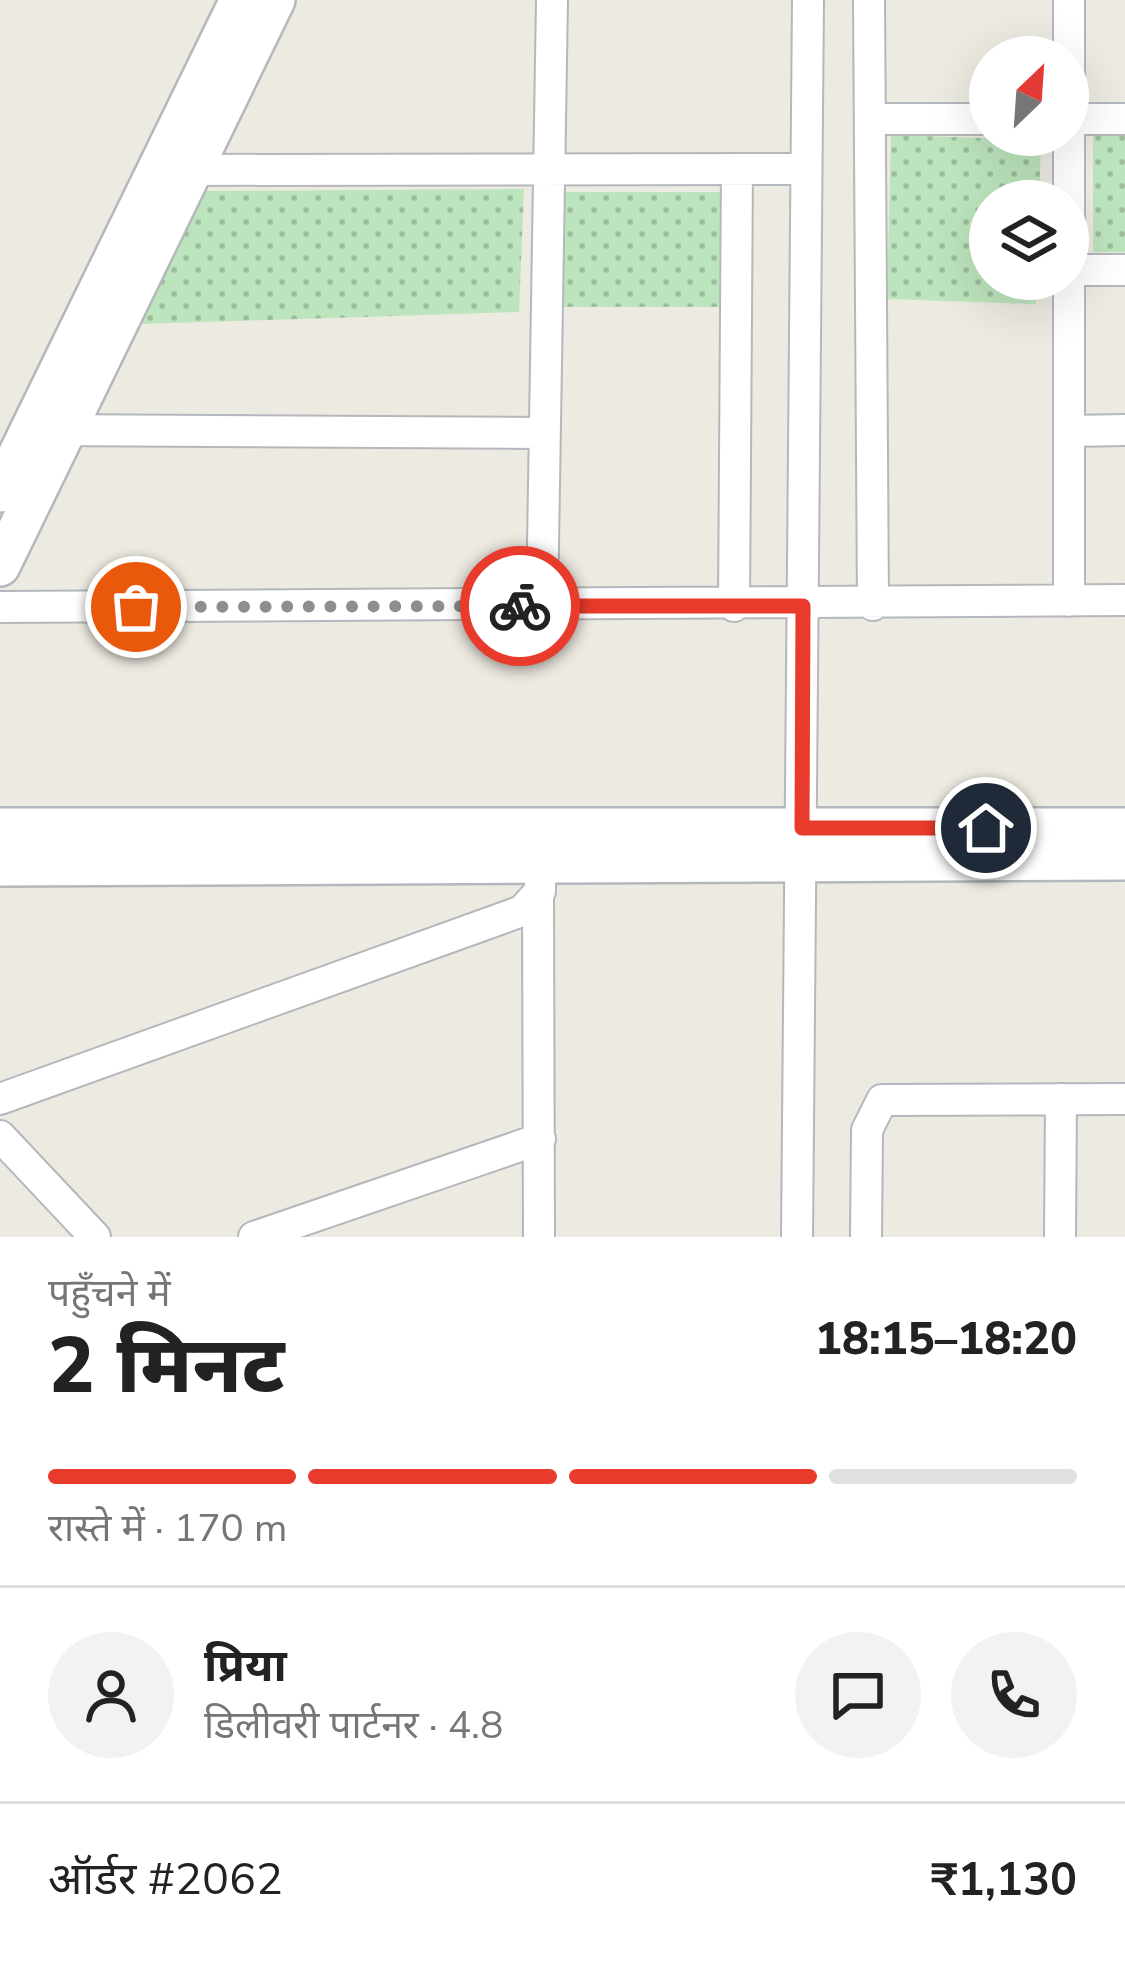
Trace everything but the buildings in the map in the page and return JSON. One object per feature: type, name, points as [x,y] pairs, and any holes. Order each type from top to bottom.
[{"type":"street","points":[[175,170],[240,0]]},
{"type":"street","points":[[0,566],[48,430],[175,170],[274,0]]},
{"type":"street","points":[[542,606],[552,0]]},
{"type":"street","points":[[797,1237],[808,0]]},
{"type":"street","points":[[868,0],[873,605]]},
{"type":"street","points":[[1070,0],[1070,36]]},
{"type":"street","points":[[1089,119],[1125,118]]},
{"type":"street","points":[[872,119],[969,119]]},
{"type":"street","points":[[734,606],[737,169]]},
{"type":"street","points":[[175,170],[806,169]]},
{"type":"street","points":[[1089,270],[1125,270]]},
{"type":"street","points":[[1069,300],[1069,602]]},
{"type":"street","points":[[48,430],[544,433]]},
{"type":"street","points":[[0,492],[48,430]]},
{"type":"street","points":[[1069,431],[1125,430]]},
{"type":"street","points":[[0,607],[803,606],[1125,600]]},
{"type":"street","points":[[0,828],[540,863]]},
{"type":"street","points":[[0,866],[540,863],[1125,828]]},
{"type":"street","points":[[801,845],[1125,860]]},
{"type":"street","points":[[0,1099],[522,911],[540,863]]},
{"type":"street","points":[[539,1237],[540,863]]},
{"type":"street","points":[[1060,1099],[1060,1237]]},
{"type":"street","points":[[866,1237],[867,1130],[882,1100],[1125,1100]]},
{"type":"street","points":[[0,1136],[95,1237]]},
{"type":"street","points":[[254,1237],[540,1139]]},
{"type":"green space","points":[[1093,130],[1125,131],[1125,252],[1093,252]]},
{"type":"green space","points":[[891,135],[969,138],[969,156],[1040,156],[1040,180],[969,180],[969,300],[1036,300],[1036,304],[887,299]]},
{"type":"green space","points":[[524,189],[519,312],[140,324],[206,191]]},
{"type":"green space","points":[[563,192],[722,192],[722,307],[564,307]]},
{"type":"way so far","points":[[136,607],[520,606]]},
{"type":"route","points":[[520,606],[803,606],[802,828],[986,828]]}]
